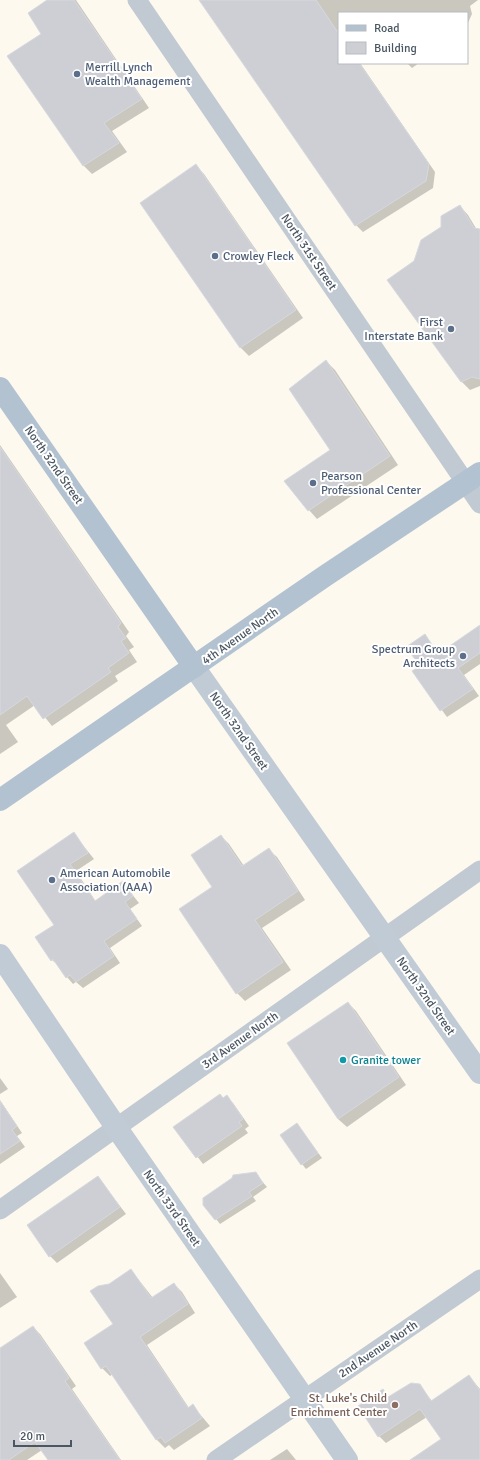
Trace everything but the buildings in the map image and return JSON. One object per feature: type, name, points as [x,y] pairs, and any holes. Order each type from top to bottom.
[{"type":"main road","name":"North 32nd Street","points":[[0,388],[194,667]]},
{"type":"main road","name":"4th Avenue North","points":[[0,800],[325,576],[473,478]]},
{"type":"street","name":"North 31st Street","points":[[137,0],[473,478],[480,504]]},
{"type":"street","name":"North 32nd Street","points":[[194,667],[480,1073]]},
{"type":"street","name":"3rd Avenue North","points":[[0,1210],[480,870]]},
{"type":"street","name":"North 33rd Street","points":[[0,954],[116,1127],[347,1460]]},
{"type":"street","name":"2nd Avenue North","points":[[216,1460],[480,1279]]},
{"type":"shaded area","points":[[0,0],[480,0],[480,1460],[0,1460]]},
{"type":"place","name":"Merrill Lynch Wealth Management","points":[[77,74]]},
{"type":"place","name":"Crowley Fleck","points":[[215,256]]},
{"type":"place","name":"First Interstate Bank","points":[[451,329]]},
{"type":"place","name":"Pearson Professional Center","points":[[313,483]]},
{"type":"place","name":"Spectrum Group Architects","points":[[463,656]]},
{"type":"place","name":"American Automobile Association (AAA)","points":[[52,880]]},
{"type":"place","name":"Granite tower","points":[[343,1060]]},
{"type":"place","name":"St. Luke's Child Enrichment Center","points":[[395,1405]]}]
